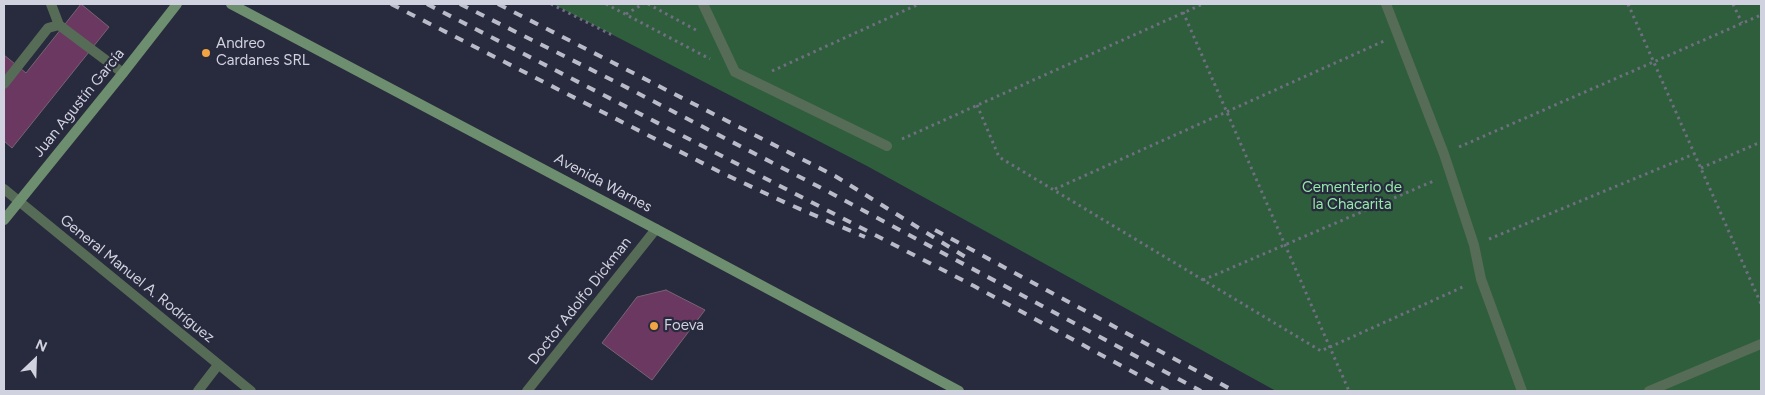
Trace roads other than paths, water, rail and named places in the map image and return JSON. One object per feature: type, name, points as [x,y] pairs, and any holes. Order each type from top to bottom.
[{"type":"main road","name":"Juan Agustín García","points":[[4,220],[177,4]]},
{"type":"main road","name":"Avenida Warnes","points":[[231,4],[656,228],[959,391]]},
{"type":"street","points":[[51,4],[59,25],[123,73]]},
{"type":"street","points":[[703,4],[735,72],[887,146]]},
{"type":"street","points":[[1386,4],[1444,154],[1474,245],[1481,279],[1522,391]]},
{"type":"street","points":[[4,84],[48,28],[59,25]]},
{"type":"street","name":"General Manuel A. Rodríguez","points":[[4,189],[251,391]]},
{"type":"street","name":"Doctor Adolfo Dickman","points":[[527,391],[656,228]]},
{"type":"street","points":[[1649,391],[1761,344]]},
{"type":"street","points":[[198,391],[218,365]]},
{"type":"railway","points":[[391,4],[718,171],[865,237]]},
{"type":"railway","points":[[427,4],[974,286],[1168,391]]},
{"type":"railway","points":[[460,4],[827,191],[1201,391]]},
{"type":"railway","points":[[498,4],[835,176],[967,258]]},
{"type":"railway","points":[[935,230],[1234,391]]},
{"type":"place","name":"Andreo Cardanes SRL","points":[[206,53]]},
{"type":"place","name":"Foeva","points":[[654,326]]},
{"type":"park label","name":"Cementerio de la Chacarita","points":[[1352,196]]}]
